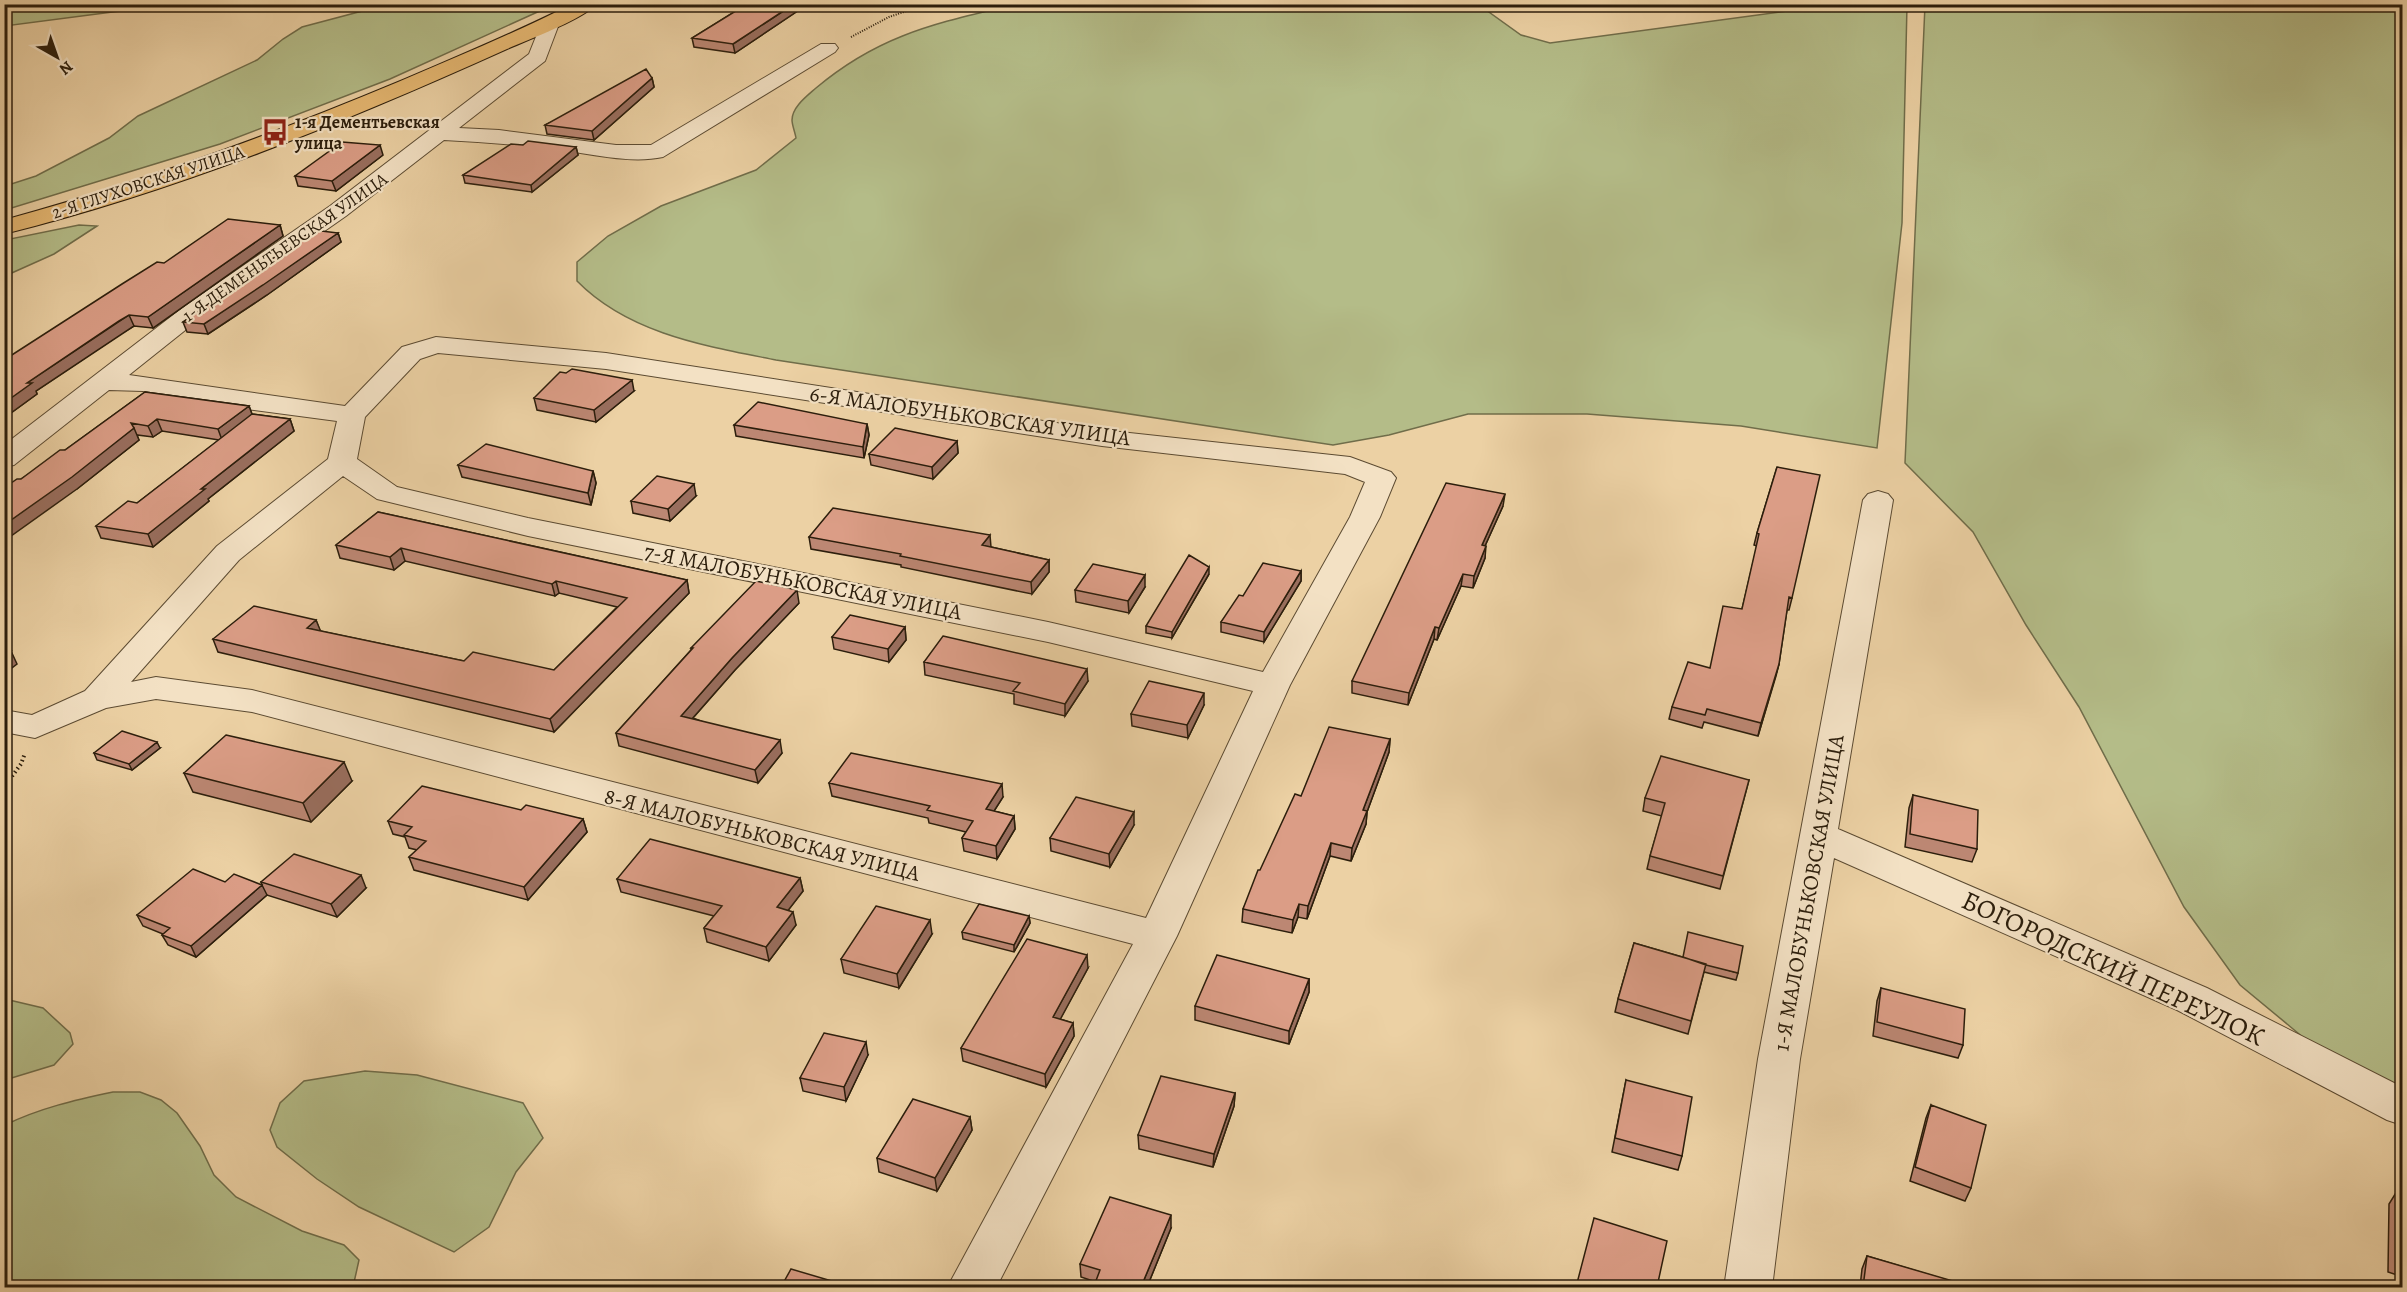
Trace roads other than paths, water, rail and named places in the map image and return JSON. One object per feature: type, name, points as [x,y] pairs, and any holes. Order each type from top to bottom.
[{"type":"highway","name":"2-Я ГЛУХОВСКАЯ УЛИЦА","points":[[4,226],[148,185],[256,147],[550,24],[587,4]]},
{"type":"street","name":"1-Я ДЕМЕНЬТЬЕВСКАЯ УЛИЦА","points":[[4,459],[194,310],[338,211],[538,57],[550,24]]},
{"type":"street","points":[[438,133],[499,136],[616,152],[655,152],[828,48]]},
{"type":"street","name":"6-Я МАЛОБУНЬКОВСКАЯ УЛИЦА","points":[[352,415],[411,354],[436,345],[606,361],[1102,438],[1350,466],[1381,478],[1365,517],[1273,685]]},
{"type":"street","points":[[4,721],[35,727],[97,699],[228,553],[342,462],[352,415],[222,398],[143,383],[105,382]]},
{"type":"street","name":"7-Я МАЛОБУНЬКОВСКАЯ УЛИЦА","points":[[342,462],[387,493],[517,524],[945,611],[1273,685]]},
{"type":"street","name":"1-Я МАЛОБУНЬКОВСКАЯ УЛИЦА","points":[[1748,1287],[1779,1059],[1878,500]]},
{"type":"street","points":[[971,1287],[1157,936],[1273,685]]},
{"type":"street","name":"8-Я МАЛОБУНЬКОВСКАЯ УЛИЦА","points":[[97,699],[156,688],[252,701],[1157,936]]},
{"type":"street","name":"БОГОРОДСКИЙ ПЕРЕУЛОК","points":[[1819,836],[2192,999],[2403,1107]]},
{"type":"place","name":"1-я Дементьевская улица","points":[[275,132]]}]
